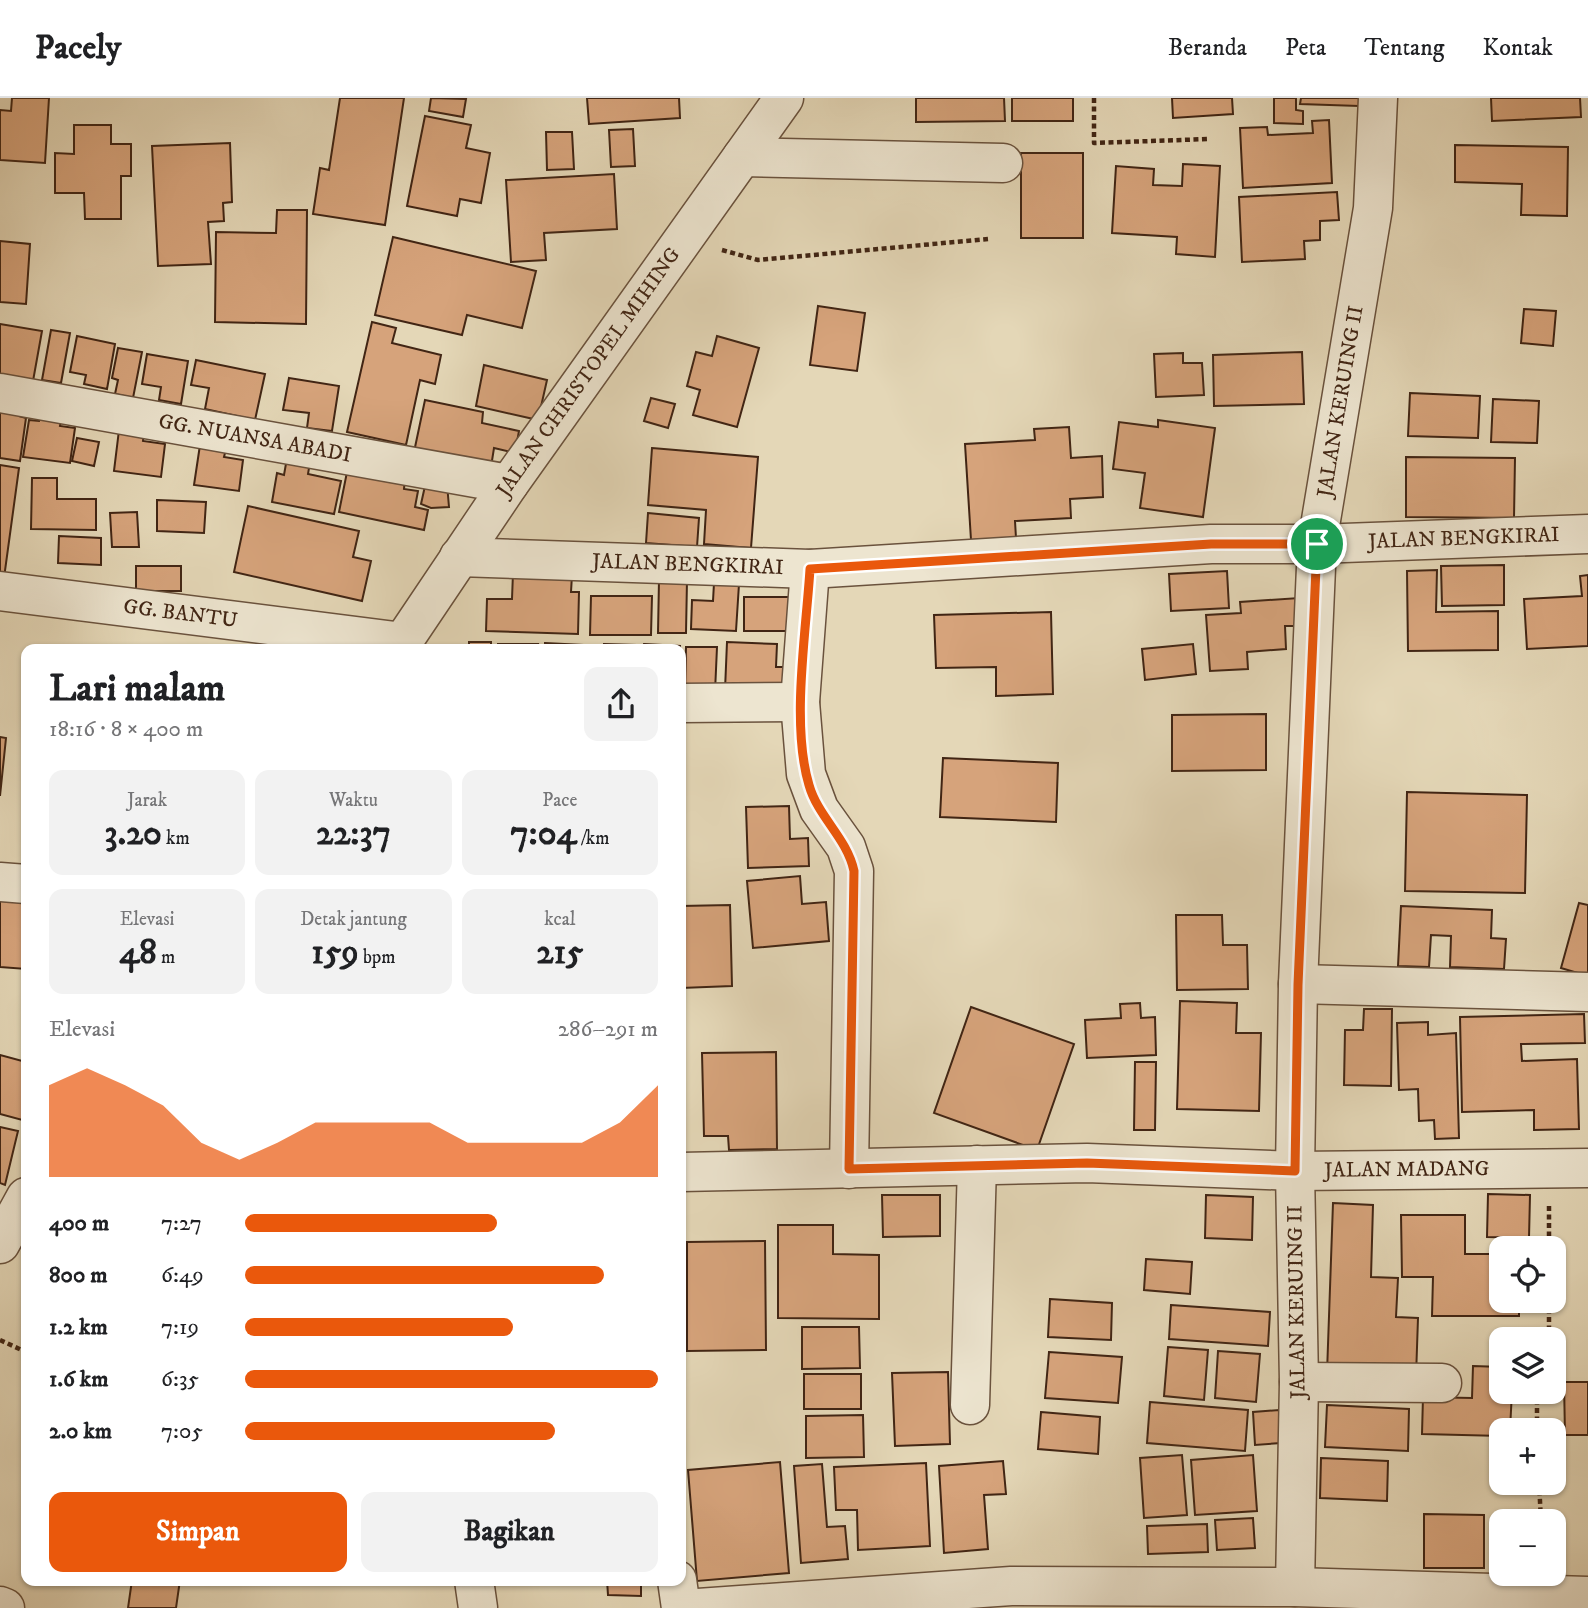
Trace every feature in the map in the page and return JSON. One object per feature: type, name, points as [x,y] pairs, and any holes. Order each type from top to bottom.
[{"type":"street","name":"JALAN CHRISTOPEL MIHING","points":[[402,644],[509,484],[784,98]]},
{"type":"street","name":"JALAN KERUING II","points":[[1294,1587],[1298,1382],[1295,1171],[1298,985],[1317,544],[1373,208],[1378,98]]},
{"type":"street","points":[[742,157],[1003,163]]},
{"type":"street","name":"GG. NUANSA ABADI","points":[[0,393],[509,484]]},
{"type":"street","name":"JALAN BENGKIRAI","points":[[459,557],[810,569],[1211,544],[1317,544],[1588,534]]},
{"type":"street","points":[[810,569],[800,702],[806,774],[819,809],[846,847],[854,871],[849,1169]]},
{"type":"street","name":"GG. BANTU","points":[[0,591],[386,644]]},
{"type":"street","points":[[686,703],[800,702]]},
{"type":"street","points":[[0,882],[21,884]]},
{"type":"street","points":[[1298,985],[1588,992]]},
{"type":"street","name":"JALAN MADANG","points":[[686,1172],[1099,1163],[1295,1171],[1588,1168]]},
{"type":"street","points":[[970,1405],[977,1165]]},
{"type":"street","points":[[0,1244],[21,1206]]},
{"type":"street","points":[[1298,1382],[1442,1383]]},
{"type":"street","points":[[475,1586],[478,1608]]},
{"type":"street","points":[[678,1586],[681,1608]]},
{"type":"street","points":[[698,1608],[1011,1586],[1294,1587],[1404,1599],[1588,1595]]},
{"type":"street","points":[[0,1606],[5,1608]]},
{"type":"path","points":[[1094,98],[1094,143],[1209,139]]},
{"type":"path","points":[[687,233],[719,249],[758,260],[988,239]]},
{"type":"path","points":[[0,1340],[21,1350]]},
{"type":"building","points":[[12,98],[49,98],[45,163],[0,160],[0,110],[11,111]]},
{"type":"building","points":[[340,98],[404,98],[385,225],[313,214],[320,168],[329,170]]},
{"type":"building","points":[[431,98],[466,99],[463,117],[429,111]]},
{"type":"building","points":[[587,98],[679,98],[680,118],[589,124]]},
{"type":"building","points":[[916,98],[1004,98],[1005,121],[916,122]]},
{"type":"building","points":[[1012,98],[1073,98],[1073,121],[1012,121]]},
{"type":"building","points":[[1172,98],[1232,98],[1233,114],[1173,118]]},
{"type":"building","points":[[1274,98],[1296,98],[1296,110],[1303,111],[1303,124],[1274,123]]},
{"type":"building","points":[[1301,98],[1360,98],[1359,106],[1300,104]]},
{"type":"building","points":[[1491,98],[1580,98],[1581,117],[1492,121]]},
{"type":"building","points":[[425,116],[471,125],[466,148],[490,153],[481,203],[460,199],[457,216],[407,206]]},
{"type":"building","points":[[1329,120],[1332,183],[1243,188],[1240,128],[1267,127],[1268,135],[1313,133],[1312,121]]},
{"type":"building","points":[[74,125],[111,125],[111,144],[131,144],[131,176],[121,176],[121,219],[85,219],[84,193],[55,193],[55,153],[74,154]]},
{"type":"building","points":[[633,129],[635,166],[611,167],[609,130]]},
{"type":"building","points":[[546,132],[572,132],[574,169],[547,170]]},
{"type":"building","points":[[230,143],[232,202],[223,203],[224,221],[208,222],[211,264],[158,266],[152,146]]},
{"type":"building","points":[[1455,145],[1568,147],[1567,216],[1521,215],[1522,184],[1455,182]]},
{"type":"building","points":[[1021,153],[1083,153],[1083,238],[1021,238]]},
{"type":"building","points":[[1183,164],[1220,166],[1215,257],[1176,254],[1177,237],[1112,233],[1116,166],[1154,169],[1153,185],[1182,186]]},
{"type":"building","points":[[614,174],[617,229],[544,233],[546,260],[511,262],[506,180]]},
{"type":"building","points":[[1337,192],[1339,220],[1320,221],[1320,240],[1304,241],[1305,259],[1242,262],[1239,197]]},
{"type":"building","points":[[277,210],[307,210],[306,324],[215,322],[216,232],[276,233]]},
{"type":"building","points":[[393,237],[536,271],[522,328],[467,315],[462,335],[375,315]]},
{"type":"building","points":[[0,241],[30,244],[26,304],[0,302]]},
{"type":"building","points":[[818,306],[865,313],[857,371],[810,365]]},
{"type":"building","points":[[1524,309],[1556,311],[1553,346],[1521,343]]},
{"type":"building","points":[[372,322],[396,328],[392,343],[441,355],[435,384],[420,380],[406,445],[347,432]]},
{"type":"building","points":[[0,324],[42,331],[33,381],[0,375]]},
{"type":"building","points":[[51,330],[70,333],[61,383],[42,380]]},
{"type":"building","points":[[77,336],[115,344],[107,389],[84,384],[86,375],[70,372]]},
{"type":"building","points":[[717,336],[759,348],[737,427],[693,415],[700,390],[687,386],[696,352],[712,356]]},
{"type":"building","points":[[118,348],[142,352],[133,398],[115,394],[118,380],[112,378]]},
{"type":"building","points":[[1302,352],[1304,404],[1214,406],[1213,355]]},
{"type":"building","points":[[1183,353],[1183,363],[1202,363],[1204,395],[1156,397],[1154,354]]},
{"type":"building","points":[[147,354],[188,361],[181,404],[159,400],[161,387],[142,384]]},
{"type":"building","points":[[196,360],[265,374],[255,420],[205,409],[209,388],[191,385]]},
{"type":"building","points":[[484,365],[547,380],[538,420],[476,406]]},
{"type":"building","points":[[289,378],[339,386],[332,431],[307,428],[309,413],[283,410]]},
{"type":"building","points":[[1410,393],[1480,396],[1478,438],[1408,436]]},
{"type":"building","points":[[651,398],[675,404],[668,428],[644,421]]},
{"type":"building","points":[[1493,399],[1539,401],[1537,443],[1491,442]]},
{"type":"building","points":[[425,400],[483,412],[482,423],[519,431],[515,453],[494,448],[491,467],[414,452]]},
{"type":"building","points":[[0,406],[20,406],[19,416],[26,418],[20,461],[0,458]]},
{"type":"building","points":[[40,414],[62,417],[60,426],[75,428],[70,463],[23,457],[29,420],[39,421]]},
{"type":"building","points":[[1158,420],[1215,428],[1203,517],[1140,508],[1145,473],[1113,469],[1119,422],[1158,427]]},
{"type":"building","points":[[1069,427],[1071,458],[1102,456],[1103,497],[1070,499],[1071,518],[1015,521],[1016,538],[971,540],[965,444],[1035,440],[1034,429]]},
{"type":"building","points":[[119,430],[144,433],[143,441],[165,444],[161,477],[114,471]]},
{"type":"building","points":[[77,438],[99,442],[94,466],[72,461]]},
{"type":"building","points":[[200,445],[226,449],[224,457],[243,460],[239,491],[194,485]]},
{"type":"building","points":[[652,448],[758,457],[751,548],[704,544],[706,510],[648,505]]},
{"type":"building","points":[[1406,457],[1515,458],[1514,518],[1406,517]]},
{"type":"building","points":[[287,458],[310,462],[308,474],[341,481],[334,514],[272,502],[277,473],[284,475]]},
{"type":"building","points":[[0,465],[19,468],[4,578],[0,577]]},
{"type":"building","points":[[348,467],[405,479],[404,489],[418,491],[415,507],[428,510],[424,530],[339,512]]},
{"type":"building","points":[[32,478],[57,478],[57,499],[96,499],[96,530],[31,529]]},
{"type":"building","points":[[447,484],[449,507],[431,508],[421,504],[425,486]]},
{"type":"building","points":[[157,500],[206,502],[204,533],[157,531]]},
{"type":"building","points":[[248,506],[359,531],[353,557],[371,561],[362,601],[234,572]]},
{"type":"building","points":[[137,512],[139,547],[112,547],[110,513]]},
{"type":"building","points":[[648,513],[699,518],[697,547],[646,543]]},
{"type":"building","points":[[59,536],[101,538],[101,565],[58,563]]},
{"type":"building","points":[[1504,565],[1504,605],[1442,606],[1441,566]]},
{"type":"building","points":[[136,566],[181,566],[181,591],[136,591]]},
{"type":"building","points":[[1437,570],[1436,612],[1498,611],[1498,650],[1408,651],[1407,571]]},
{"type":"building","points":[[1227,571],[1229,608],[1171,611],[1169,574]]},
{"type":"building","points":[[513,573],[572,575],[571,592],[579,592],[578,634],[486,631],[487,599],[512,599]]},
{"type":"building","points":[[1588,575],[1588,646],[1527,649],[1524,599],[1582,596],[1580,576]]},
{"type":"building","points":[[659,580],[687,580],[686,633],[658,633]]},
{"type":"building","points":[[714,583],[739,584],[736,631],[691,629],[692,600],[713,601]]},
{"type":"building","points":[[591,596],[652,596],[651,635],[590,635]]},
{"type":"building","points":[[744,597],[793,597],[793,631],[744,631]]},
{"type":"building","points":[[1299,598],[1301,626],[1285,626],[1286,649],[1247,652],[1248,669],[1210,671],[1206,615],[1241,613],[1240,602]]},
{"type":"building","points":[[1051,612],[1053,694],[996,696],[996,667],[936,668],[934,615]]},
{"type":"building","points":[[469,642],[491,642],[491,644]]},
{"type":"building","points":[[727,642],[777,644],[776,667],[792,667],[791,693],[725,690]]},
{"type":"building","points":[[1193,644],[1196,674],[1145,680],[1142,649]]},
{"type":"building","points":[[686,647],[717,647],[715,692],[686,691]]},
{"type":"building","points":[[1266,714],[1266,770],[1172,771],[1172,715]]},
{"type":"building","points":[[0,737],[6,738],[0,796]]},
{"type":"building","points":[[943,758],[1058,763],[1056,822],[940,817]]},
{"type":"building","points":[[1407,792],[1527,795],[1525,893],[1405,891]]},
{"type":"building","points":[[789,806],[790,839],[808,838],[809,866],[748,868],[746,807]]},
{"type":"building","points":[[800,876],[802,904],[826,902],[829,941],[753,948],[747,881]]},
{"type":"building","points":[[0,898],[21,900],[21,969],[0,967]]},
{"type":"building","points":[[1579,903],[1588,905],[1588,976],[1561,968]]},
{"type":"building","points":[[730,905],[732,986],[686,988],[686,906]]},
{"type":"building","points":[[1401,906],[1492,910],[1491,938],[1506,939],[1504,969],[1450,967],[1451,936],[1431,935],[1429,967],[1398,966]]},
{"type":"building","points":[[1176,915],[1222,915],[1223,945],[1247,945],[1248,989],[1177,990]]},
{"type":"building","points":[[1180,1001],[1237,1003],[1236,1033],[1261,1033],[1259,1111],[1177,1109]]},
{"type":"building","points":[[1140,1003],[1141,1018],[1155,1017],[1156,1055],[1087,1058],[1085,1020],[1121,1018],[1120,1004]]},
{"type":"building","points":[[971,1007],[1074,1044],[1037,1150],[934,1113]]},
{"type":"building","points":[[1364,1009],[1392,1009],[1391,1086],[1344,1085],[1345,1030],[1363,1030]]},
{"type":"building","points":[[1584,1014],[1585,1043],[1521,1044],[1522,1061],[1577,1059],[1579,1129],[1534,1130],[1534,1110],[1462,1112],[1460,1017]]},
{"type":"building","points":[[1428,1022],[1428,1035],[1456,1033],[1459,1138],[1435,1139],[1434,1120],[1419,1121],[1418,1089],[1399,1090],[1397,1023]]},
{"type":"building","points":[[776,1052],[777,1149],[729,1150],[728,1136],[704,1136],[702,1053]]},
{"type":"building","points":[[0,1055],[21,1061],[21,1120],[0,1114]]},
{"type":"building","points":[[1135,1062],[1156,1062],[1155,1130],[1134,1130]]},
{"type":"building","points":[[0,1127],[18,1131],[5,1185],[0,1183]]},
{"type":"building","points":[[1488,1194],[1530,1195],[1529,1236],[1487,1237]]},
{"type":"building","points":[[882,1195],[940,1195],[940,1236],[883,1237]]},
{"type":"building","points":[[1206,1195],[1253,1197],[1252,1240],[1205,1238]]},
{"type":"building","points":[[1333,1203],[1373,1205],[1371,1277],[1398,1278],[1396,1317],[1418,1318],[1416,1377],[1327,1373]]},
{"type":"building","points":[[1401,1215],[1465,1215],[1465,1254],[1489,1254],[1489,1313],[1519,1313],[1519,1316],[1432,1316],[1433,1277],[1402,1277]]},
{"type":"building","points":[[778,1225],[833,1225],[833,1254],[879,1255],[879,1319],[778,1318]]},
{"type":"building","points":[[765,1241],[766,1350],[687,1351],[687,1242]]},
{"type":"building","points":[[1146,1259],[1192,1262],[1190,1294],[1144,1290]]},
{"type":"building","points":[[1050,1299],[1112,1303],[1111,1340],[1048,1337]]},
{"type":"building","points":[[1171,1305],[1270,1312],[1268,1346],[1169,1339]]},
{"type":"building","points":[[802,1327],[859,1327],[860,1368],[802,1369]]},
{"type":"building","points":[[1168,1347],[1208,1350],[1204,1400],[1164,1396]]},
{"type":"building","points":[[1218,1351],[1260,1354],[1256,1402],[1215,1398]]},
{"type":"building","points":[[1049,1352],[1122,1357],[1118,1403],[1045,1398]]},
{"type":"building","points":[[1473,1366],[1489,1367],[1489,1404],[1511,1404],[1511,1418],[1489,1418],[1489,1436],[1422,1434],[1423,1397],[1472,1398]]},
{"type":"building","points":[[948,1372],[950,1444],[895,1446],[892,1373]]},
{"type":"building","points":[[804,1374],[861,1374],[861,1409],[804,1409]]},
{"type":"building","points":[[1566,1382],[1588,1382],[1588,1435],[1566,1435]]},
{"type":"building","points":[[1150,1402],[1248,1410],[1245,1451],[1147,1443]]},
{"type":"building","points":[[1327,1405],[1409,1409],[1408,1451],[1325,1447]]},
{"type":"building","points":[[1279,1410],[1281,1443],[1255,1445],[1253,1412]]},
{"type":"building","points":[[1041,1412],[1100,1417],[1098,1454],[1038,1449]]},
{"type":"building","points":[[863,1415],[864,1457],[806,1458],[806,1416]]},
{"type":"building","points":[[1182,1455],[1187,1515],[1144,1518],[1140,1458]]},
{"type":"building","points":[[1253,1455],[1257,1511],[1195,1515],[1191,1460]]},
{"type":"building","points":[[1321,1458],[1388,1461],[1387,1501],[1320,1498]]},
{"type":"building","points":[[1003,1461],[1006,1494],[984,1495],[988,1549],[944,1553],[939,1466]]},
{"type":"building","points":[[780,1462],[789,1573],[697,1581],[688,1470]]},
{"type":"building","points":[[926,1463],[930,1546],[858,1550],[857,1510],[836,1510],[834,1467]]},
{"type":"building","points":[[822,1464],[827,1527],[845,1526],[848,1559],[801,1563],[794,1466]]},
{"type":"building","points":[[1424,1514],[1484,1515],[1484,1568],[1424,1568]]},
{"type":"building","points":[[1253,1518],[1255,1548],[1217,1550],[1215,1520]]},
{"type":"building","points":[[1207,1524],[1208,1552],[1148,1554],[1147,1526]]},
{"type":"building","points":[[131,1586],[179,1586],[176,1608],[128,1608]]},
{"type":"building","points":[[607,1586],[641,1586],[641,1596],[608,1595]]},
{"type":"route","points":[[1211,544],[1317,544],[1298,985],[1295,1171],[1087,1163],[849,1169],[854,871],[846,847],[819,809],[806,774],[800,702],[810,569],[1211,544]]}]
